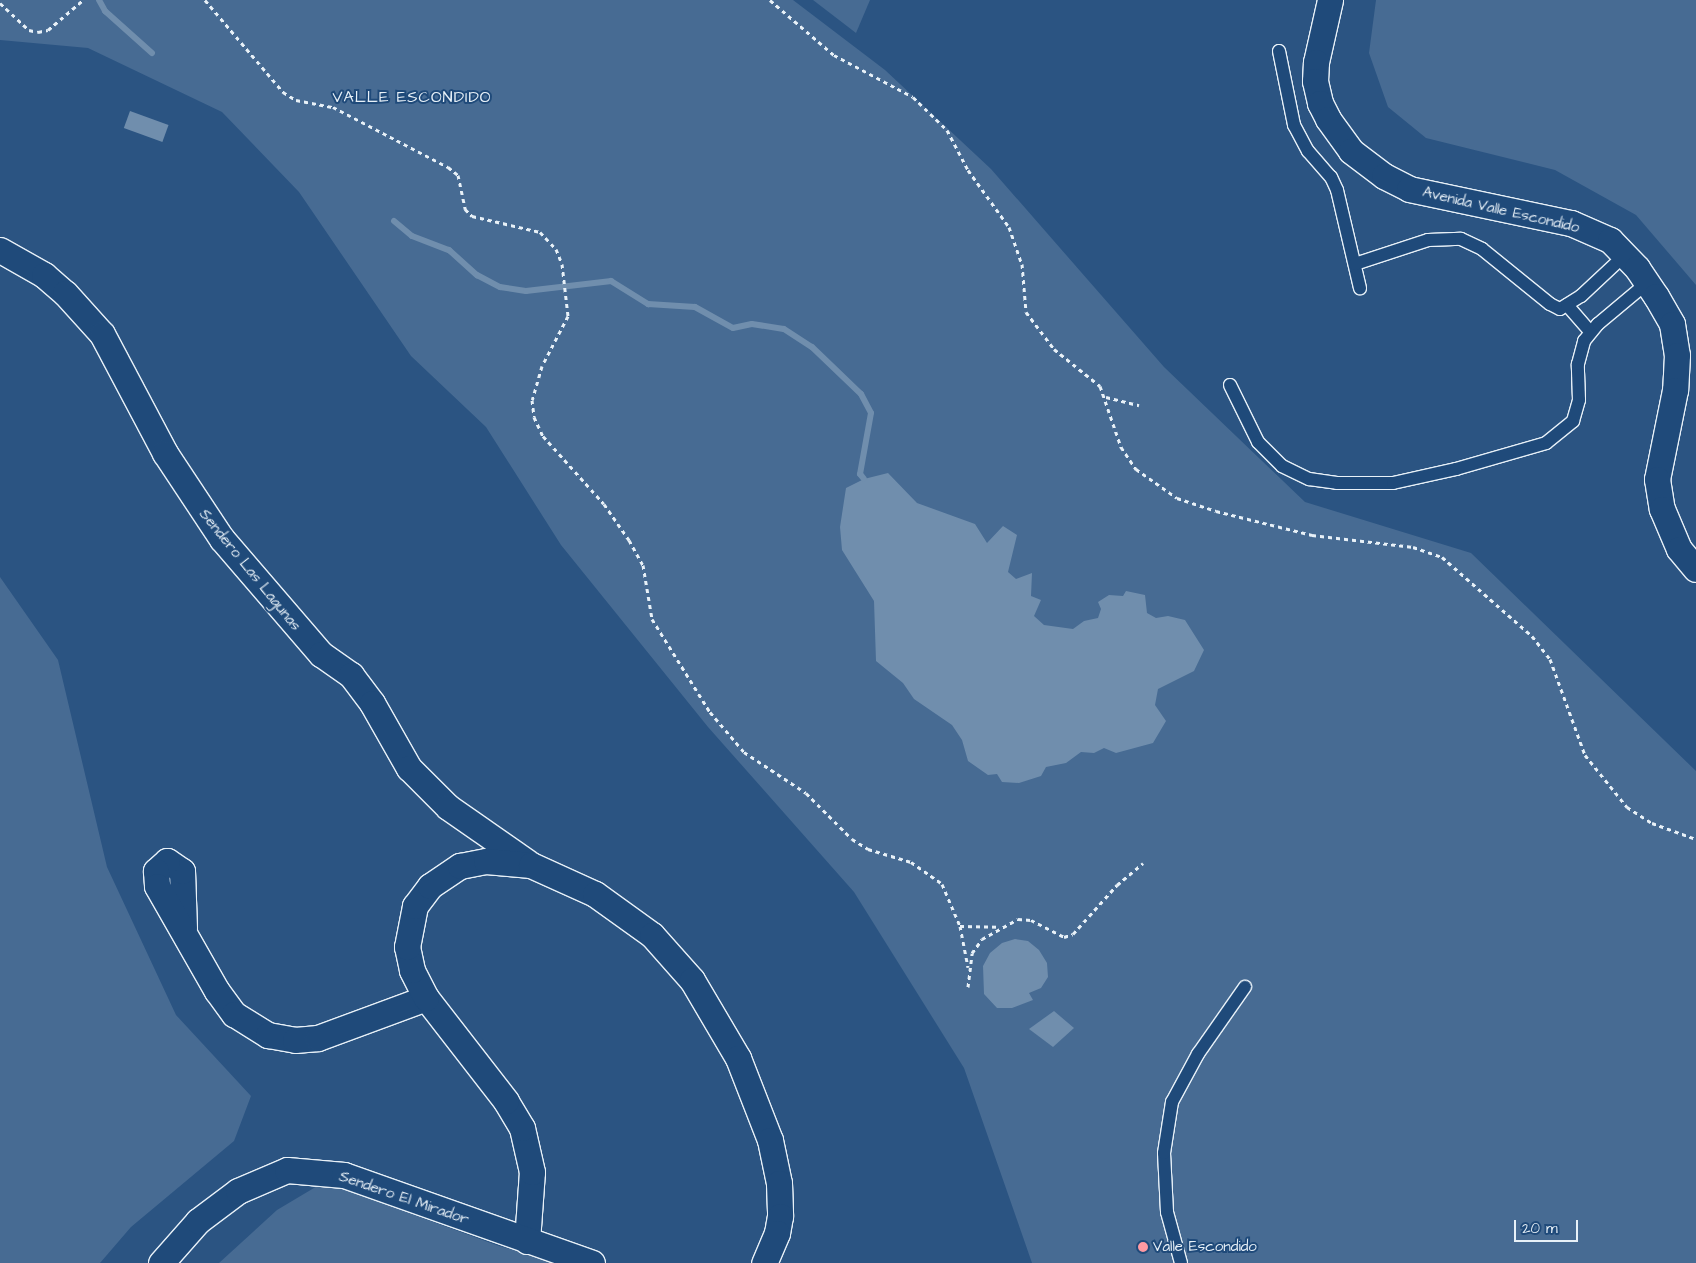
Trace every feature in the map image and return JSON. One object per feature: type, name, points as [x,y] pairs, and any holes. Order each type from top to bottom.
[{"type":"street","name":"Avenida Valle Escondido","points":[[1330,0],[1316,62],[1315,81],[1320,103],[1328,119],[1357,155],[1409,189],[1571,223],[1610,240],[1626,254],[1647,283],[1672,324],[1677,355],[1675,390],[1657,479],[1662,510],[1679,549],[1696,570]]},
{"type":"street","name":"Sendero Las Lagunas","points":[[0,250],[44,275],[85,312],[102,334],[165,453],[222,539],[321,654],[351,676],[372,703],[409,768],[448,808],[531,864]]},
{"type":"street","points":[[473,862],[484,847],[484,834]]},
{"type":"street","points":[[527,1241],[532,1172],[522,1128],[506,1101],[426,998],[409,957],[408,932],[412,913],[421,896],[440,876],[473,862],[499,860],[531,864],[595,894],[652,935],[688,974],[724,1030],[760,1111],[778,1176],[780,1216],[777,1233],[764,1263]]},
{"type":"street","points":[[184,928],[224,1002],[244,1022],[268,1035],[295,1040],[318,1038],[426,998]]},
{"type":"street","name":"Sendero El Mirador","points":[[161,1263],[198,1221],[231,1196],[286,1170],[344,1175],[592,1263]]},
{"type":"lane","points":[[1279,51],[1294,125],[1308,151],[1332,177],[1360,288]]},
{"type":"lane","points":[[1355,264],[1428,240],[1461,239],[1482,249],[1550,304],[1560,309],[1626,254]]},
{"type":"lane","points":[[1230,386],[1258,442],[1282,466],[1309,479],[1337,483],[1393,483],[1456,469],[1546,443],[1573,421],[1579,400],[1578,364],[1590,332],[1647,283]]},
{"type":"lane","points":[[1567,305],[1590,332]]},
{"type":"lane","points":[[1181,1263],[1167,1212],[1164,1153],[1172,1102],[1198,1054],[1245,987]]},
{"type":"path","points":[[0,3],[29,30],[38,32],[48,30],[84,0]]},
{"type":"path","points":[[205,0],[283,92],[296,100],[333,107],[448,167],[458,175],[465,209],[472,216],[540,232],[556,249],[562,264],[569,304],[568,316],[535,384],[532,400],[534,417],[543,436],[558,456],[604,504],[629,540],[643,565],[652,619],[680,660],[687,678],[710,712],[744,752],[806,793],[852,840],[868,849],[911,862],[942,884],[960,926],[968,967],[968,987]]},
{"type":"path","points":[[770,0],[834,55],[913,97],[947,130],[968,170],[1009,227],[1022,264],[1026,312],[1054,349],[1088,373],[1106,397],[1121,447],[1136,470],[1176,498],[1312,535],[1413,547],[1442,557],[1456,567],[1481,594],[1532,636],[1550,659],[1585,755],[1627,808],[1652,823],[1696,839]]},
{"type":"path","points":[[1106,397],[1139,405]]},
{"type":"path","points":[[968,967],[972,953],[982,939],[1000,927],[1018,919],[1031,920],[1064,937],[1073,934],[1117,885],[1143,864]]},
{"type":"path","points":[[960,926],[1000,927]]},
{"type":"shaded area","points":[[0,0],[793,0],[885,70],[991,169],[1164,367],[1305,502],[1471,553],[1696,771],[1696,1263],[1032,1263],[964,1068],[854,892],[708,727],[561,545],[486,427],[411,356],[299,192],[222,112],[88,48],[0,40]]},
{"type":"shaded area","points":[[813,0],[870,0],[856,33]]},
{"type":"shaded area","points":[[1376,0],[1696,0],[1696,285],[1636,215],[1555,170],[1426,138],[1388,107],[1369,53]]},
{"type":"shaded area","points":[[130,111],[169,125],[162,142],[124,128]]},
{"type":"shaded area","points":[[888,473],[917,503],[975,524],[987,543],[1003,526],[1017,535],[1008,572],[1016,579],[1032,573],[1031,596],[1041,600],[1034,616],[1044,625],[1073,629],[1084,621],[1098,618],[1101,609],[1098,602],[1109,595],[1123,596],[1126,591],[1145,595],[1147,613],[1156,618],[1168,616],[1185,620],[1204,650],[1194,671],[1158,689],[1155,705],[1166,721],[1153,743],[1116,753],[1104,748],[1094,753],[1081,752],[1066,763],[1046,767],[1041,776],[1019,783],[1002,782],[997,774],[988,775],[968,761],[962,740],[952,725],[914,699],[903,683],[876,661],[874,601],[842,550],[840,527],[846,488],[864,479]]},
{"type":"shaded area","points":[[0,577],[58,660],[107,867],[176,1015],[251,1096],[234,1141],[131,1227],[100,1263],[0,1263]]},
{"type":"shaded area","points":[[1015,939],[1028,941],[1039,950],[1047,963],[1048,977],[1041,988],[1029,993],[1033,1000],[1012,1008],[997,1008],[984,994],[983,966],[990,953],[1002,943]]},
{"type":"shaded area","points":[[1054,1011],[1074,1028],[1053,1047],[1029,1029]]},
{"type":"shaded area","points":[[324,1182],[499,1246],[560,1263],[219,1263],[277,1210]]},
{"type":"waterway","points":[[99,0],[105,11],[152,53]]},
{"type":"waterway","points":[[394,221],[412,236],[449,250],[477,275],[500,287],[526,291],[611,281],[648,304],[695,307],[733,328],[752,324],[784,329],[812,347],[861,394],[871,413],[860,474],[864,479]]},
{"type":"place","name":"Valle Escondido","points":[[1143,1247]]},
{"type":"district","name":"VALLE ESCONDIDO","points":[[412,97]]}]
